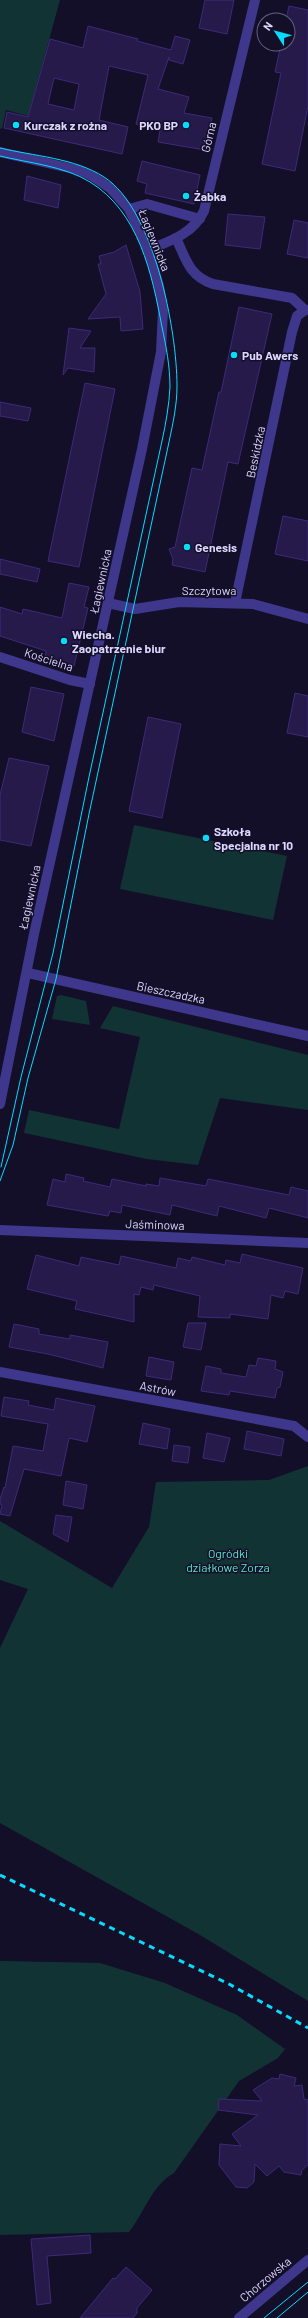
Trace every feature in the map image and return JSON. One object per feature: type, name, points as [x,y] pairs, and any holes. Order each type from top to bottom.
[{"type":"street","name":"Górna","points":[[148,250],[189,231],[200,219],[255,0]]},
{"type":"street","name":"Łagiewnicka","points":[[0,152],[78,170],[92,176],[110,188],[129,209],[148,250],[159,286],[163,310],[161,352],[108,603],[34,934],[28,973],[0,1104]]},
{"type":"street","points":[[129,209],[147,204],[200,219]]},
{"type":"street","name":"Beskidzka","points":[[176,238],[193,274],[201,280],[213,284],[292,298],[307,310],[297,316],[292,332],[235,603]]},
{"type":"street","name":"Szczytowa","points":[[108,603],[134,608],[179,602],[253,604],[308,619]]},
{"type":"street","name":"Kościelna","points":[[0,657],[70,680],[90,684]]},
{"type":"street","name":"Bieszczadzka","points":[[28,973],[308,1036]]},
{"type":"street","name":"Jaśminowa","points":[[0,1230],[308,1243]]},
{"type":"street","name":"Astrów","points":[[0,1372],[294,1426],[308,1437]]},
{"type":"street","name":"Chorzowska","points":[[239,2318],[308,2260]]},
{"type":"green space","points":[[0,0],[60,0],[28,116],[6,110],[2,129],[0,128]]},
{"type":"green space","points":[[134,825],[287,856],[273,920],[120,889]]},
{"type":"green space","points":[[61,995],[86,1001],[90,1025],[52,1019],[57,996]]},
{"type":"green space","points":[[113,1006],[308,1055],[308,1110],[220,1098],[198,1165],[147,1159],[24,1133],[29,1110],[119,1129],[140,1037],[100,1028]]},
{"type":"green space","name":"Ogródki działkowe Zorza","points":[[308,1466],[308,2001],[200,1935],[0,1823],[0,1648],[28,1589],[0,1580],[0,1521],[112,1588],[149,1527],[156,1482],[269,1480]]},
{"type":"green space","points":[[0,1961],[100,1963],[165,1983],[237,2015],[285,2049],[278,2058],[239,2081],[174,2173],[166,2178],[154,2192],[129,2232],[0,2235]]},
{"type":"building","points":[[205,0],[234,0],[227,34],[199,28]]},
{"type":"building","points":[[289,6],[308,10],[308,106],[295,171],[262,164],[281,73],[275,72],[279,52],[296,52],[296,12],[288,12]]},
{"type":"building","points":[[88,26],[138,39],[137,41],[171,50],[175,36],[190,40],[183,64],[169,60],[169,57],[158,89],[189,97],[184,113],[212,118],[205,150],[158,142],[160,131],[136,124],[148,75],[109,66],[99,120],[128,127],[122,154],[4,128],[7,112],[28,117],[50,39],[83,48]],"holes":[[[54,78],[79,84],[74,110],[48,104]]]},
{"type":"building","points":[[142,161],[200,175],[194,204],[145,193],[147,184],[137,181]]},
{"type":"building","points":[[27,176],[61,185],[58,208],[24,200]]},
{"type":"building","points":[[228,214],[265,217],[260,249],[225,245]]},
{"type":"building","points":[[294,220],[308,223],[308,258],[287,254]]},
{"type":"building","points":[[126,245],[140,292],[143,329],[121,331],[120,317],[88,319],[106,294],[98,264],[101,264],[99,256],[114,252]]},
{"type":"building","points":[[239,307],[272,314],[238,464],[228,462],[205,572],[172,565],[173,559],[169,549],[175,547],[192,468],[202,470],[219,392],[221,392]]},
{"type":"building","points":[[69,328],[91,331],[80,348],[95,348],[94,372],[68,368],[63,375]]},
{"type":"building","points":[[85,383],[115,389],[79,567],[48,561]]},
{"type":"building","points":[[0,402],[31,408],[28,421],[0,416]]},
{"type":"building","points":[[283,516],[308,521],[308,561],[275,554]]},
{"type":"building","points":[[0,559],[40,569],[37,582],[0,574]]},
{"type":"building","points":[[69,583],[89,587],[84,607],[88,608],[74,666],[45,659],[46,651],[0,636],[0,607],[22,614],[23,609],[62,618]]},
{"type":"building","points":[[31,687],[64,694],[54,741],[22,732]]},
{"type":"building","points":[[295,693],[308,696],[308,737],[287,733]]},
{"type":"building","points":[[148,717],[181,724],[162,818],[129,811]]},
{"type":"building","points":[[9,758],[49,766],[31,846],[0,840],[0,795]]},
{"type":"building","points":[[66,1174],[84,1178],[83,1181],[110,1187],[112,1179],[146,1186],[146,1184],[159,1186],[160,1178],[206,1186],[208,1179],[289,1195],[291,1187],[308,1191],[308,1218],[269,1208],[266,1218],[219,1206],[217,1216],[172,1205],[170,1215],[122,1205],[121,1213],[110,1211],[108,1216],[47,1205],[53,1179],[65,1182]]},
{"type":"building","points":[[242,1254],[303,1268],[298,1294],[285,1291],[283,1298],[271,1295],[268,1319],[230,1314],[230,1318],[198,1317],[200,1296],[154,1285],[153,1290],[141,1287],[139,1295],[134,1294],[134,1322],[75,1309],[77,1301],[27,1289],[36,1255],[79,1266],[81,1257],[119,1265],[121,1256],[176,1268],[178,1258],[191,1261],[192,1257],[225,1265],[226,1260],[240,1263]]},
{"type":"building","points":[[188,1323],[206,1323],[201,1350],[183,1347]]},
{"type":"building","points":[[14,1324],[39,1329],[39,1334],[70,1339],[70,1335],[108,1342],[103,1368],[48,1354],[9,1347]]},
{"type":"building","points":[[149,1357],[174,1362],[171,1380],[146,1376]]},
{"type":"building","points":[[258,1358],[276,1361],[275,1369],[283,1372],[280,1387],[277,1388],[275,1398],[230,1391],[229,1395],[201,1391],[206,1366],[221,1369],[221,1373],[246,1377],[249,1365],[256,1366]]},
{"type":"building","points":[[4,1397],[29,1401],[28,1405],[54,1410],[56,1398],[95,1406],[87,1442],[69,1438],[61,1476],[24,1469],[10,1516],[0,1514],[2,1505],[0,1504],[0,1499],[4,1487],[5,1488],[13,1446],[43,1451],[48,1424],[1,1416]]},
{"type":"building","points":[[143,1423],[170,1429],[167,1449],[139,1444]]},
{"type":"building","points":[[247,1431],[284,1439],[281,1456],[244,1449]]},
{"type":"building","points":[[207,1433],[230,1438],[224,1462],[203,1458]]},
{"type":"building","points":[[174,1445],[190,1447],[188,1463],[172,1461]]},
{"type":"building","points":[[66,1481],[87,1485],[83,1509],[63,1505]]},
{"type":"building","points":[[56,1515],[72,1517],[68,1542],[53,1534]]},
{"type":"building","points":[[280,2074],[296,2078],[294,2086],[302,2085],[304,2099],[308,2100],[308,2165],[302,2170],[301,2175],[284,2172],[279,2166],[267,2176],[255,2164],[254,2182],[247,2188],[236,2187],[219,2165],[220,2144],[241,2146],[232,2134],[258,2115],[218,2110],[219,2099],[262,2101],[253,2090],[272,2078],[279,2079]]},
{"type":"building","points":[[90,2235],[91,2253],[47,2256],[51,2303],[37,2305],[31,2239]]},
{"type":"building","points":[[126,2267],[152,2290],[137,2308],[137,2313],[133,2318],[80,2318],[113,2278],[115,2279]]},
{"type":"tram line","points":[[0,148],[54,158],[80,166],[104,177],[121,193],[136,215],[149,242],[159,272],[173,334],[177,386],[176,407],[172,428],[89,814],[56,979],[28,1078],[13,1145],[0,1181]]},
{"type":"tram line","points":[[0,156],[69,172],[90,182],[107,195],[121,210],[132,227],[148,266],[166,349],[170,387],[163,434],[89,777],[53,953],[21,1077],[1,1167]]},
{"type":"tram line","points":[[264,2318],[308,2282]]},
{"type":"tram line","points":[[277,2318],[308,2292]]},
{"type":"railway","points":[[0,1875],[229,1984],[308,2028]]},
{"type":"place","name":"Kurczak z rożna","points":[[16,125]]},
{"type":"place","name":"PKO BP","points":[[186,125]]},
{"type":"place","name":"Żabka","points":[[186,196]]},
{"type":"place","name":"Pub Awers","points":[[234,355]]},
{"type":"place","name":"Genesis","points":[[187,547]]},
{"type":"place","name":"Wiecha. Zaopatrzenie biur","points":[[64,641]]},
{"type":"place","name":"Szkoła Specjalna nr 10","points":[[206,838]]}]
